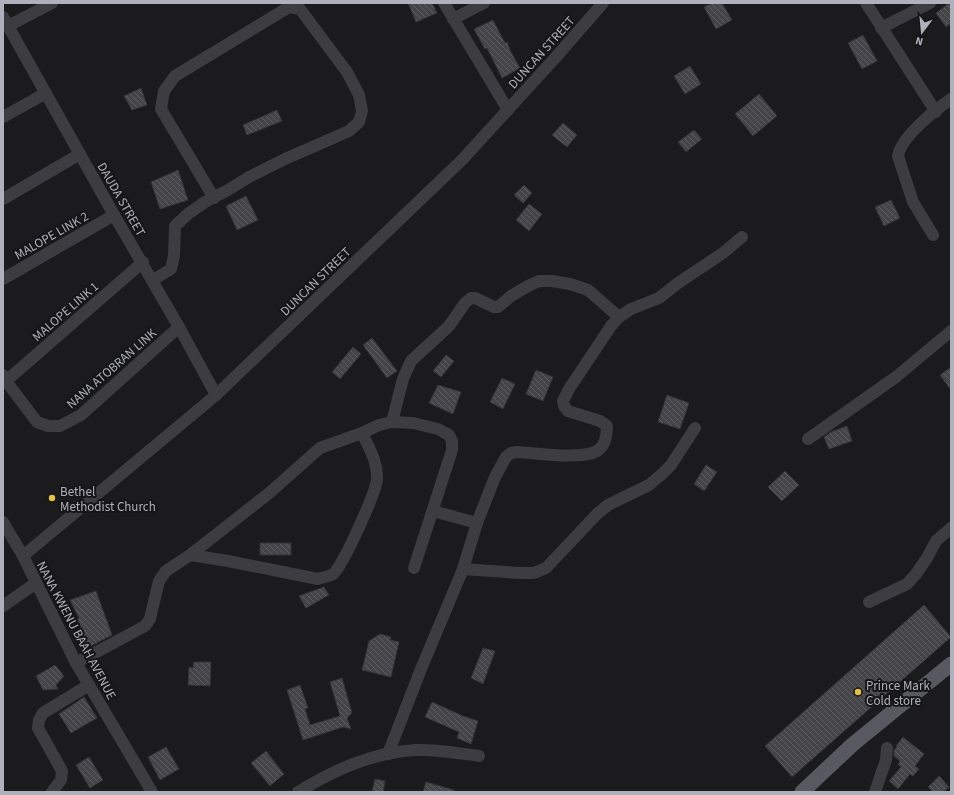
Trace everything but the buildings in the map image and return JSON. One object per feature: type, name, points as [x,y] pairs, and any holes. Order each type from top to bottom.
[{"type":"main road","points":[[802,792],[852,745],[951,664]]},
{"type":"street","points":[[5,22],[52,3]]},
{"type":"street","points":[[444,3],[508,110]]},
{"type":"street","points":[[453,19],[484,3]]},
{"type":"street","name":"DUNCAN STREET","points":[[23,556],[216,395],[462,160],[603,3]]},
{"type":"street","points":[[866,3],[936,112]]},
{"type":"street","points":[[881,28],[930,3]]},
{"type":"street","points":[[153,280],[171,269],[174,256],[175,226],[188,214],[205,202],[214,198],[249,177],[349,131],[359,122],[362,110],[359,95],[348,72],[300,9],[289,7],[175,76],[164,91],[161,109],[214,198]]},
{"type":"street","name":"DAUDA STREET","points":[[5,22],[114,215],[143,262],[216,395]]},
{"type":"street","points":[[3,117],[46,93]]},
{"type":"street","points":[[933,235],[913,202],[898,156],[899,150],[903,143],[912,132],[951,99]]},
{"type":"street","points":[[3,198],[80,154]]},
{"type":"street","name":"MALOPE LINK 2","points":[[3,279],[114,215]]},
{"type":"street","points":[[388,754],[463,568],[477,523],[495,477],[506,457],[511,452],[571,455],[596,451],[602,446],[607,436],[607,426],[600,421],[568,411],[564,406],[563,401],[569,389],[610,326],[619,317],[631,309],[659,298],[678,283],[723,253],[742,237]]},
{"type":"street","name":"MALOPE LINK 1","points":[[4,378],[143,262]]},
{"type":"street","points":[[392,422],[403,379],[411,361],[449,326],[465,303],[471,298],[475,298],[494,307],[498,307],[511,296],[528,286],[539,281],[552,281],[570,284],[588,290],[619,317]]},
{"type":"street","name":"NANA ATOBRAN LINK","points":[[4,378],[37,422],[48,426],[60,426],[81,415],[179,327]]},
{"type":"street","points":[[808,439],[896,377],[951,331]]},
{"type":"street","points":[[76,663],[145,626],[150,619],[159,581],[166,571],[190,555],[268,494],[320,448],[362,434],[379,425],[392,422],[438,429],[449,435],[452,441],[452,450],[414,568]]},
{"type":"street","points":[[463,568],[519,573],[534,573],[546,568],[596,514],[608,505],[649,484],[662,474],[671,465],[695,428]]},
{"type":"street","points":[[190,555],[318,579],[332,574],[342,564],[374,492],[377,479],[373,455],[362,434]]},
{"type":"street","points":[[433,511],[477,523]]},
{"type":"street","name":"NANA KWENU BAAH AVENUE","points":[[3,522],[23,556],[76,663],[152,792]]},
{"type":"street","points":[[869,602],[907,584],[927,558],[936,541],[951,528]]},
{"type":"street","points":[[3,606],[36,583]]},
{"type":"street","points":[[52,792],[61,780],[62,771],[38,728],[38,720],[43,714],[89,685]]},
{"type":"street","points":[[875,792],[884,766],[887,748]]},
{"type":"street","points":[[298,792],[328,774],[367,759],[388,754],[416,750],[449,751],[479,756]]},
{"type":"place","name":"Bethel Methodist Church","points":[[52,498]]},
{"type":"place","name":"Prince Mark Cold store","points":[[858,692]]}]
